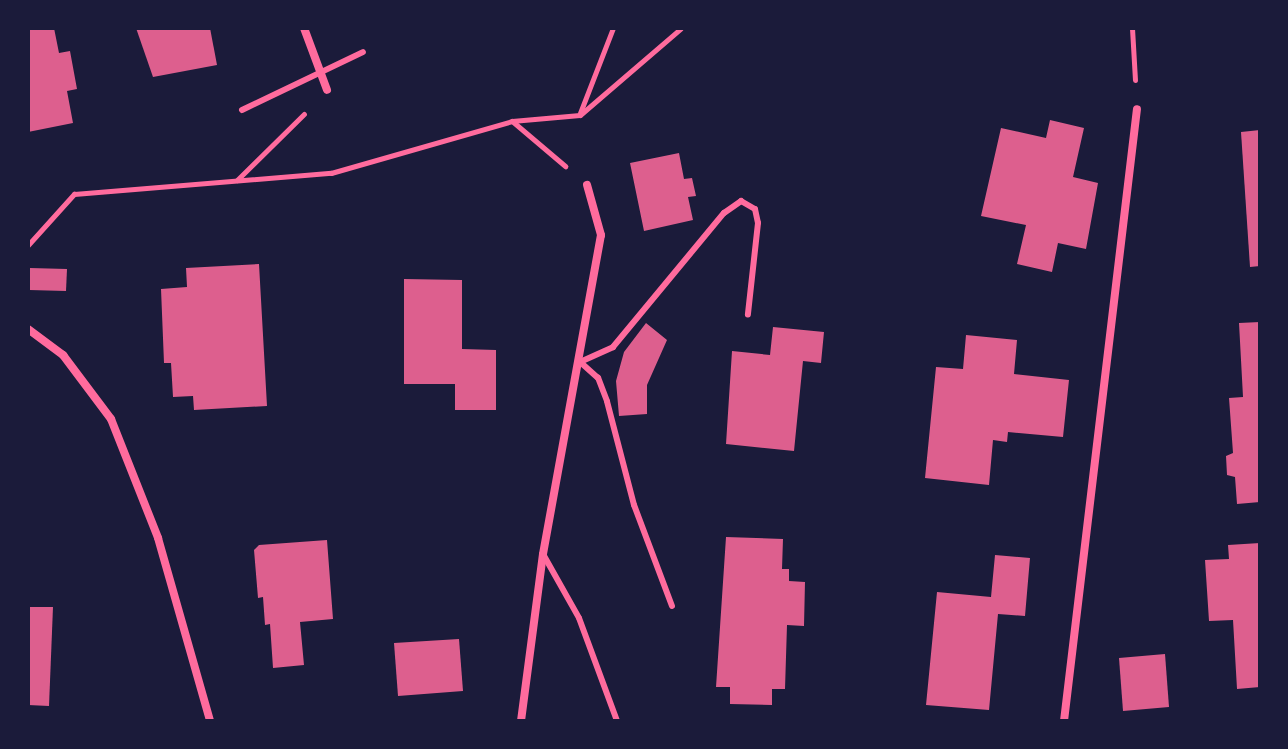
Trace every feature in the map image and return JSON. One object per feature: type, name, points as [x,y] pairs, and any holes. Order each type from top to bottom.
[{"type":"street","points":[[304,28],[327,90]]},
{"type":"street","points":[[1064,721],[1137,109]]},
{"type":"street","points":[[521,721],[543,554],[601,235],[587,185]]},
{"type":"street","points":[[28,329],[63,355],[111,419],[158,538],[210,721]]},
{"type":"lane","points":[[242,110],[363,52]]},
{"type":"lane","points":[[672,606],[634,505],[607,401],[598,378],[580,362],[613,347],[724,213],[741,201],[755,209],[758,223],[748,314]]},
{"type":"lane","points":[[543,554],[579,618],[617,721]]},
{"type":"path","points":[[580,115],[613,28]]},
{"type":"path","points":[[28,245],[74,194],[331,173],[512,121],[580,115],[681,28]]},
{"type":"path","points":[[1132,28],[1137,109]]},
{"type":"path","points":[[236,181],[327,90]]},
{"type":"path","points":[[512,121],[587,185]]},
{"type":"building","points":[[28,28],[54,28],[59,53],[70,51],[77,89],[67,91],[73,123],[28,132]]},
{"type":"building","points":[[136,28],[210,28],[217,65],[153,77]]},
{"type":"building","points":[[1050,120],[1084,128],[1073,177],[1098,183],[1086,249],[1058,243],[1052,272],[1017,264],[1026,225],[981,216],[1001,128],[1046,138]]},
{"type":"building","points":[[1260,130],[1260,266],[1250,267],[1241,132]]},
{"type":"building","points":[[679,153],[684,179],[692,178],[696,196],[688,197],[693,220],[644,231],[630,163]]},
{"type":"building","points":[[259,264],[267,406],[194,410],[193,396],[173,397],[171,363],[164,363],[161,289],[187,287],[186,268]]},
{"type":"building","points":[[30,268],[67,269],[66,291],[29,290]]},
{"type":"building","points":[[404,279],[462,280],[462,349],[496,350],[496,410],[455,410],[455,384],[404,384]]},
{"type":"building","points":[[1260,322],[1260,502],[1237,504],[1235,477],[1227,475],[1226,456],[1233,453],[1229,398],[1243,397],[1239,323]]},
{"type":"building","points":[[646,323],[667,340],[647,385],[647,414],[619,416],[616,381],[624,352]]},
{"type":"building","points":[[773,327],[824,332],[821,363],[803,361],[794,451],[726,444],[732,351],[770,355]]},
{"type":"building","points":[[966,335],[1017,340],[1014,374],[1069,380],[1063,437],[1008,432],[1007,442],[993,440],[989,485],[925,478],[936,367],[963,369]]},
{"type":"building","points":[[726,537],[783,539],[782,569],[789,569],[789,581],[805,582],[804,626],[787,625],[785,689],[772,689],[772,705],[730,704],[730,687],[716,687]]},
{"type":"building","points":[[327,540],[333,619],[300,622],[304,665],[273,668],[270,624],[265,625],[263,597],[258,598],[254,550],[259,545]]},
{"type":"building","points":[[1260,543],[1260,687],[1237,689],[1233,620],[1209,621],[1205,560],[1229,559],[1228,545]]},
{"type":"building","points":[[995,555],[1030,558],[1025,616],[998,614],[989,710],[926,705],[937,592],[991,597]]},
{"type":"building","points":[[28,607],[53,607],[49,706],[28,705]]},
{"type":"building","points":[[459,639],[463,691],[398,696],[394,643]]},
{"type":"building","points":[[1165,654],[1169,707],[1123,711],[1119,658]]}]
